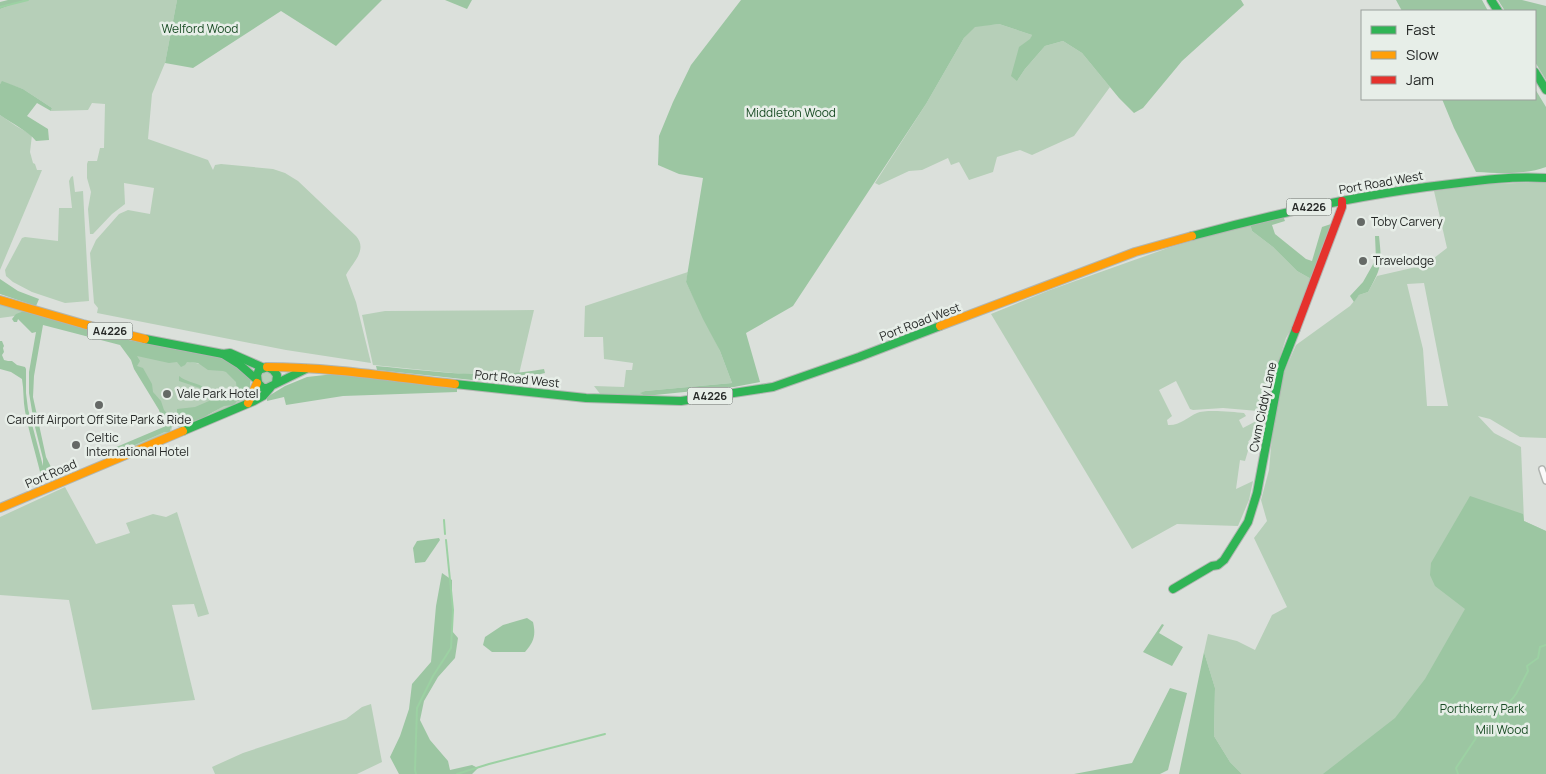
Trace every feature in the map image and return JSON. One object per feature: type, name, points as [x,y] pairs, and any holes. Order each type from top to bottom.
[{"type":"main road","points":[[1536,74],[1546,90]]},
{"type":"main road","name":"Port Road West","points":[[1532,177],[1546,172]]},
{"type":"main road","name":"Port Road West","points":[[265,367],[296,367],[356,372],[586,398],[681,401],[773,387],[859,357],[1135,252],[1283,212],[1431,186],[1501,178],[1546,178]]},
{"type":"main road","name":"Cwm Ciddy Lane","points":[[1173,589],[1224,560],[1248,522],[1258,493],[1280,370],[1329,245],[1342,207],[1342,201]]},
{"type":"main road","name":"A4226","points":[[0,300],[107,331],[223,354],[230,353],[265,367]]},
{"type":"main road","name":"A4226","points":[[223,354],[239,364],[261,387],[273,386]]},
{"type":"main road","points":[[248,403],[259,370],[265,367],[273,370],[277,375],[273,386]]},
{"type":"main road","name":"Port Road West","points":[[273,386],[306,369]]},
{"type":"main road","name":"Port Road","points":[[0,508],[257,399],[273,386]]},
{"type":"street","points":[[1542,469],[1546,481]]},
{"type":"green space","points":[[25,0],[177,0],[165,63],[152,94],[148,139],[208,160],[213,170],[215,165],[221,164],[273,169],[285,173],[298,181],[356,236],[359,241],[360,251],[346,275],[356,302],[371,363],[286,350],[97,313],[98,308],[94,303],[90,253],[96,240],[119,214],[128,210],[150,214],[154,188],[124,183],[125,204],[112,214],[93,234],[90,234],[88,209],[91,192],[87,178],[87,164],[88,161],[97,161],[100,148],[104,148],[105,104],[92,103],[88,110],[51,111],[52,108],[23,89],[2,82],[0,84],[0,9]]},
{"type":"green space","points":[[25,0],[0,9],[0,2]]},
{"type":"green space","name":"Welford Wood","points":[[177,0],[382,0],[336,46],[281,11],[193,68],[165,63]]},
{"type":"green space","points":[[445,0],[472,0],[467,9]]},
{"type":"green space","name":"Middleton Wood","points":[[741,0],[1241,0],[1244,5],[1182,61],[1143,108],[1134,113],[1119,98],[1082,53],[1063,41],[1045,46],[1017,81],[1011,76],[1019,47],[1030,39],[1032,35],[999,24],[975,27],[964,38],[926,104],[793,306],[746,333],[760,382],[734,387],[645,396],[640,393],[732,383],[720,351],[686,282],[703,178],[679,174],[658,165],[659,136],[691,65]]},
{"type":"green space","points":[[1396,0],[1482,0],[1487,10],[1401,10]]},
{"type":"green space","points":[[1498,0],[1522,0],[1546,6],[1546,80],[1536,64],[1536,10],[1504,10]]},
{"type":"green space","points":[[999,24],[1032,35],[1017,81],[1045,46],[1063,41],[1082,53],[1110,87],[1074,136],[1032,155],[1020,150],[997,157],[993,172],[969,180],[959,162],[951,165],[948,158],[922,170],[909,171],[879,185],[875,183],[926,104],[964,38],[975,26]]},
{"type":"green space","points":[[2,81],[23,89],[52,108],[51,111],[37,103],[27,116],[48,129],[49,140],[36,141],[24,130],[0,115],[0,84]]},
{"type":"green space","points":[[1536,91],[1546,107],[1546,167],[1520,172],[1476,172],[1442,100],[1536,100]]},
{"type":"green space","points":[[0,115],[32,135],[30,152],[33,163],[37,170],[42,170],[0,270]]},
{"type":"green space","points":[[73,176],[75,192],[83,191],[89,301],[65,303],[32,292],[13,282],[6,276],[5,270],[22,238],[58,241],[59,208],[72,208],[69,181]]},
{"type":"green space","name":"Mill Wood","points":[[1546,182],[1546,438],[1520,437],[1490,419],[1478,416],[1494,433],[1521,447],[1524,521],[1546,531],[1546,774],[1242,774],[1230,762],[1214,736],[1215,688],[1204,652],[1208,634],[1237,641],[1255,650],[1272,615],[1287,607],[1254,538],[1267,521],[1261,500],[1269,470],[1274,414],[1281,379],[1296,345],[1350,306],[1359,295],[1368,292],[1377,276],[1425,265],[1447,248],[1434,191],[1487,184]],"holes":[[[1424,283],[1448,406],[1427,406],[1423,349],[1407,284]]]},
{"type":"green space","points":[[1283,216],[1285,221],[1272,225],[1275,234],[1306,259],[1312,261],[1322,227],[1334,223],[1313,280],[1297,271],[1273,247],[1252,231],[1250,224]]},
{"type":"green space","points":[[1250,224],[1252,231],[1273,247],[1297,271],[1313,280],[1298,318],[1286,338],[1276,370],[1269,411],[1266,410],[1263,414],[1258,411],[1223,408],[1193,410],[1190,409],[1176,381],[1159,390],[1172,416],[1167,420],[1168,425],[1176,424],[1197,413],[1207,411],[1244,413],[1246,416],[1239,420],[1243,428],[1260,419],[1248,442],[1250,444],[1245,461],[1240,460],[1236,489],[1253,481],[1249,500],[1238,526],[1177,524],[1132,549],[991,314],[1050,290],[1168,248]]},
{"type":"green space","points":[[1375,236],[1379,236],[1380,265],[1368,292],[1359,295],[1354,302],[1350,296],[1363,282],[1376,259]]},
{"type":"green space","points":[[688,272],[686,282],[720,351],[732,383],[645,391],[641,393],[645,396],[601,395],[594,386],[624,387],[626,370],[632,370],[633,363],[604,359],[603,337],[584,337],[585,306]]},
{"type":"green space","points":[[0,279],[18,291],[39,299],[36,306],[0,294]]},
{"type":"green space","points":[[0,303],[24,311],[15,316],[0,318]]},
{"type":"green space","points":[[534,310],[519,374],[473,375],[373,365],[362,315],[385,311]]},
{"type":"green space","points":[[24,311],[118,338],[220,357],[230,361],[251,378],[248,397],[242,401],[237,401],[234,405],[224,406],[199,420],[188,422],[185,426],[177,426],[177,409],[195,407],[216,398],[220,391],[226,396],[234,395],[237,391],[236,382],[226,372],[208,370],[198,363],[187,362],[181,367],[177,362],[169,363],[137,356],[140,361],[137,366],[143,368],[152,384],[153,392],[175,424],[171,427],[170,432],[165,432],[114,453],[112,451],[114,448],[166,426],[163,424],[159,410],[134,369],[131,360],[120,345],[43,325],[34,376],[33,397],[46,457],[54,477],[51,481],[46,478],[43,479],[24,407],[22,379],[11,372],[0,369],[0,341],[2,341],[4,360],[12,361],[26,369],[28,409],[43,466],[29,393],[29,372],[36,332],[32,333],[18,319],[17,322],[14,322],[12,319],[16,314]]},
{"type":"green space","points":[[125,350],[228,369],[241,377],[237,401],[243,401],[181,428],[177,426],[185,426],[187,422],[199,420],[223,406],[172,427],[171,432],[113,456],[111,454],[165,432],[170,432],[171,429]]},
{"type":"green space","points":[[376,366],[481,374],[502,374],[544,369],[545,373],[519,379],[472,380],[377,370]]},
{"type":"green space","points":[[265,372],[269,372],[273,378],[269,384],[265,384],[261,380],[261,376]]},
{"type":"green space","points":[[334,374],[457,388],[457,392],[343,396],[286,405],[284,397],[267,401],[267,397],[285,386],[307,377]]},
{"type":"green space","points":[[179,376],[200,385],[203,389],[179,381]]},
{"type":"green space","points":[[65,487],[96,544],[130,533],[126,523],[153,514],[166,517],[177,512],[209,614],[198,617],[194,604],[172,605],[195,700],[92,710],[69,600],[0,595],[0,517]]},
{"type":"green space","name":"Porthkerry Park","points":[[1470,496],[1523,514],[1524,521],[1546,531],[1546,774],[1323,774],[1395,718],[1425,679],[1465,609],[1435,586],[1430,575],[1431,563]]},
{"type":"green space","points":[[439,538],[440,540],[425,562],[415,563],[413,548],[417,541]]},
{"type":"green space","points":[[442,573],[452,580],[452,631],[458,638],[455,658],[438,677],[424,701],[420,720],[430,740],[448,761],[450,770],[472,765],[478,768],[472,774],[399,774],[390,757],[400,736],[409,709],[412,684],[431,662],[436,606]]},
{"type":"green space","points":[[527,618],[533,622],[534,635],[532,642],[525,652],[492,652],[483,645],[485,637],[503,625]]},
{"type":"green space","points":[[1162,624],[1164,625],[1159,633],[1183,647],[1172,666],[1143,652]]},
{"type":"green space","points":[[1204,652],[1215,688],[1214,736],[1230,762],[1242,774],[1179,774]]},
{"type":"green space","points":[[1170,688],[1187,693],[1168,770],[1160,774],[1074,774],[1132,763]]},
{"type":"green space","points":[[371,704],[382,762],[357,774],[215,774],[212,767],[243,753],[346,719],[362,707]]},
{"type":"waterway","points":[[0,7],[28,0]]},
{"type":"waterway","points":[[444,520],[445,534]]},
{"type":"waterway","points":[[416,774],[417,708],[433,676],[451,648],[453,610],[446,540]]},
{"type":"waterway","points":[[1458,774],[1456,768],[1476,738],[1472,732],[1484,724],[1499,727],[1498,717],[1516,694],[1528,671],[1527,666],[1538,658],[1540,647],[1546,645]]},
{"type":"waterway","points":[[457,774],[605,734]]},
{"type":"traffic: fast","points":[[1491,0],[1497,10]]},
{"type":"traffic: fast","points":[[1536,74],[1546,90]]},
{"type":"traffic: fast","points":[[1192,236],[1288,212],[1385,193],[1486,180],[1546,178]]},
{"type":"traffic: fast","points":[[455,384],[586,398],[681,401],[773,387],[940,326]]},
{"type":"traffic: fast","points":[[1173,589],[1224,560],[1248,522],[1257,493],[1280,370],[1296,329]]},
{"type":"traffic: fast","points":[[145,339],[223,354],[230,353],[264,368]]},
{"type":"traffic: fast","points":[[223,354],[239,364],[256,379]]},
{"type":"traffic: fast","points":[[276,383],[277,375],[273,370],[267,367],[259,370],[257,375],[258,383],[263,388],[267,388],[306,369]]},
{"type":"traffic: fast","points":[[183,431],[254,401],[263,396],[270,388]]},
{"type":"traffic: slow","points":[[940,326],[1135,252],[1192,236]]},
{"type":"traffic: slow","points":[[0,300],[83,324],[145,339]]},
{"type":"traffic: slow","points":[[267,367],[338,371],[455,384]]},
{"type":"traffic: slow","points":[[248,403],[257,383]]},
{"type":"traffic: slow","points":[[0,508],[183,431]]},
{"type":"traffic: jam","points":[[1296,329],[1342,207],[1342,201]]},
{"type":"place","name":"Toby Carvery","points":[[1361,222]]},
{"type":"place","name":"Travelodge","points":[[1363,261]]},
{"type":"place","name":"Vale Park Hotel","points":[[167,394]]},
{"type":"place","name":"Cardiff Airport Off Site Park & Ride","points":[[99,405]]},
{"type":"place","name":"Celtic International Hotel","points":[[76,445]]}]
